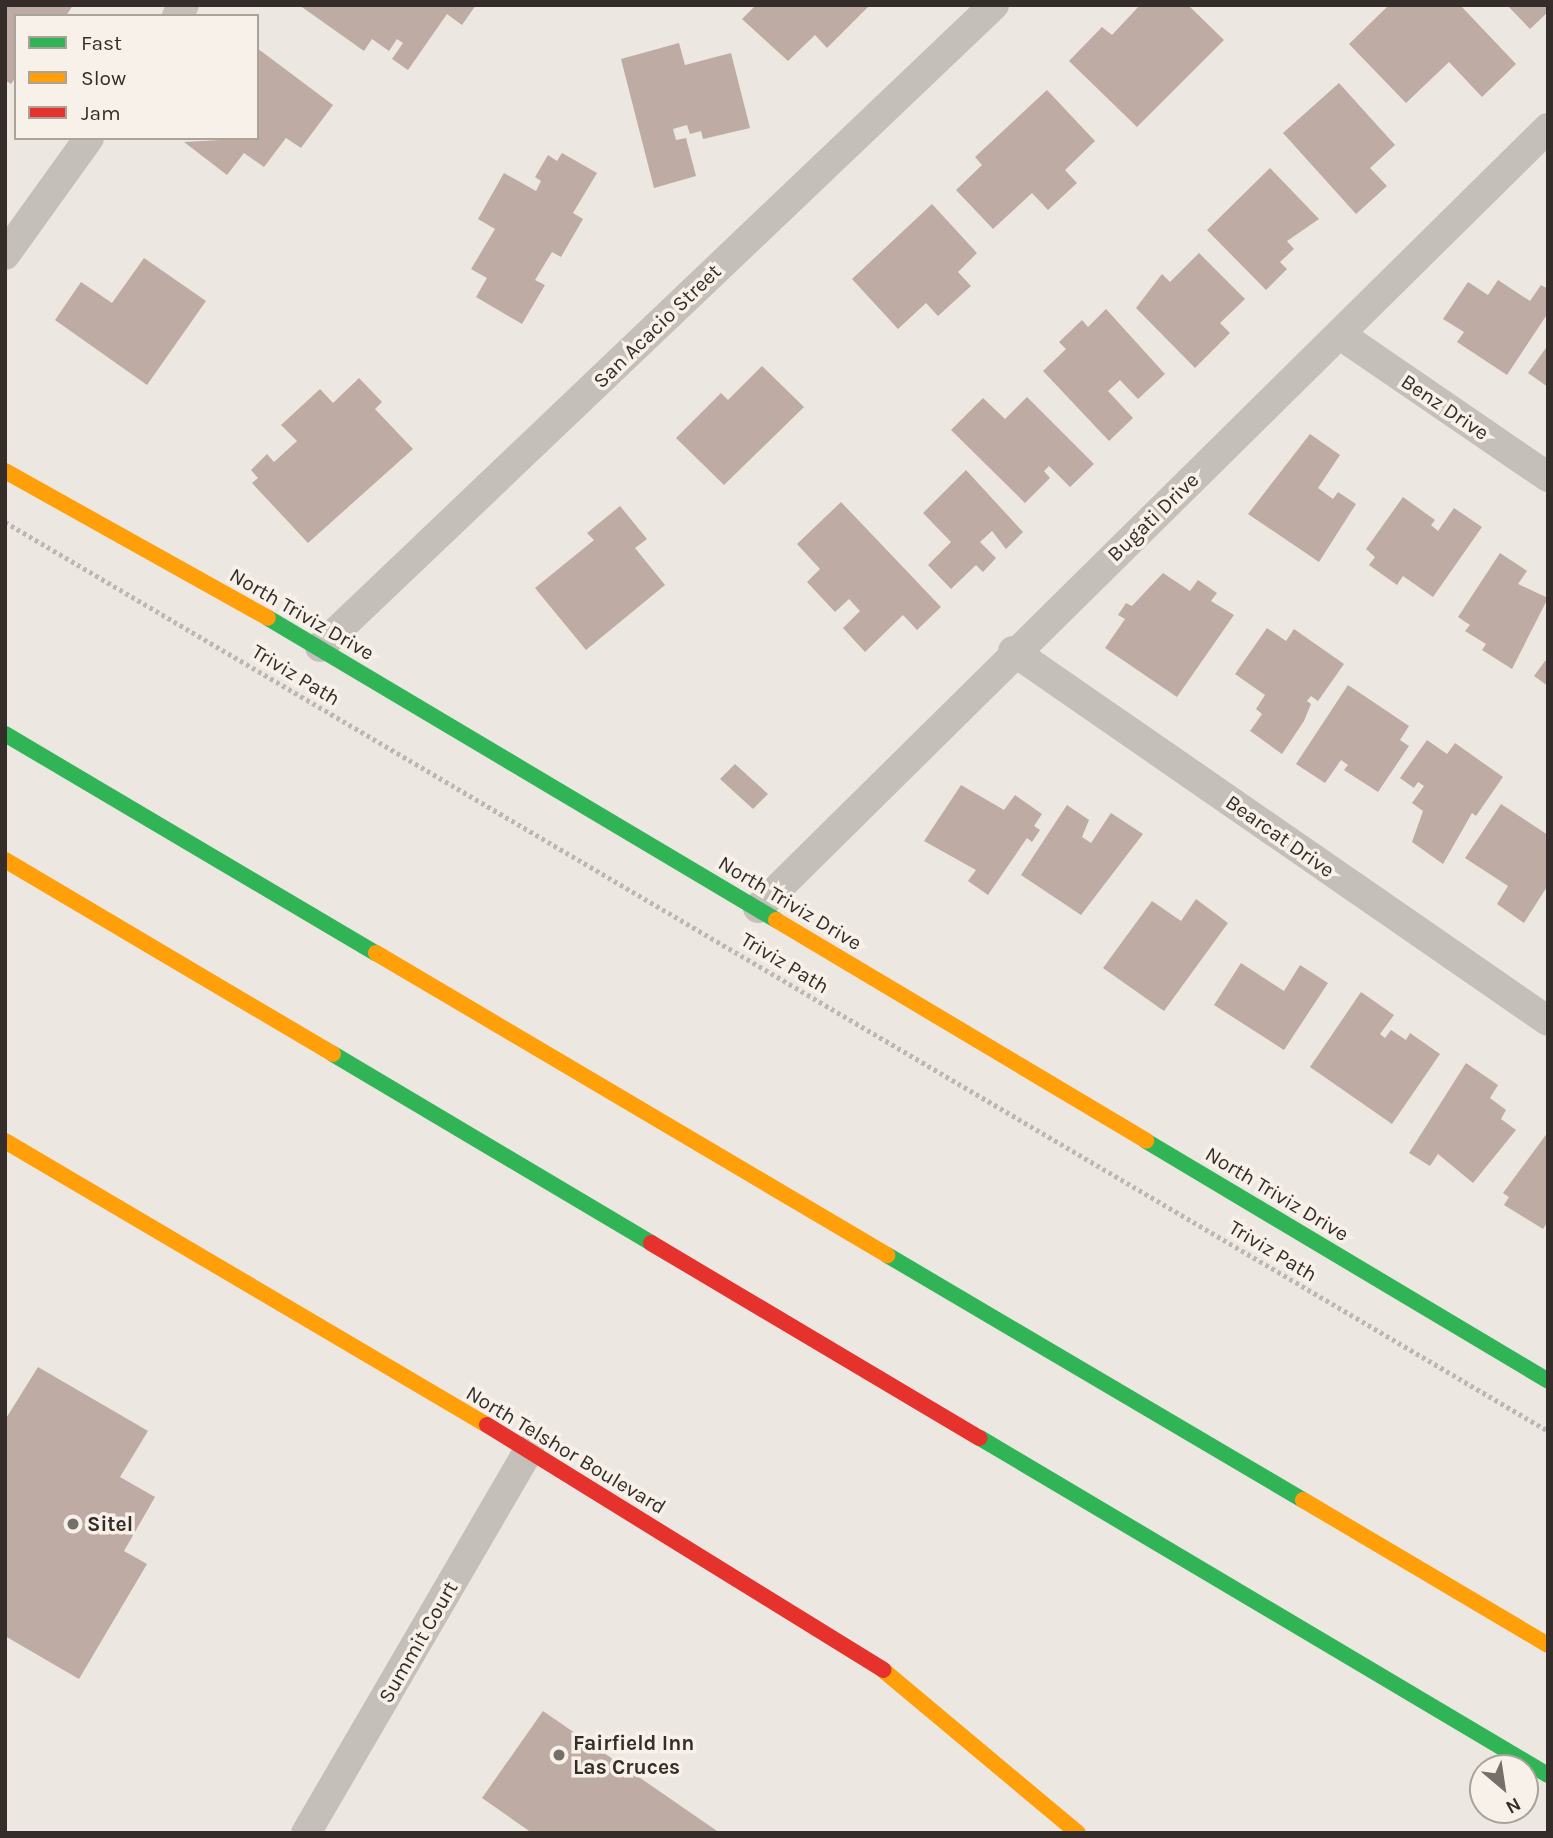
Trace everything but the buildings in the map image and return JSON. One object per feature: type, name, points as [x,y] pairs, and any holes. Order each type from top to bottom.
[{"type":"main road","name":"North Triviz Drive","points":[[5,471],[320,647],[1548,1381]]},
{"type":"main road","points":[[5,734],[1548,1645]]},
{"type":"main road","points":[[5,860],[1548,1775]]},
{"type":"main road","name":"North Telshor Boulevard","points":[[5,1141],[529,1450],[894,1677],[1078,1833]]},
{"type":"street","name":"San Acacio Street","points":[[320,647],[994,5]]},
{"type":"street","name":"Bugati Drive","points":[[758,908],[1013,651],[1342,336],[1548,128]]},
{"type":"street","points":[[5,255],[88,140]]},
{"type":"street","name":"Benz Drive","points":[[1342,336],[1548,477]]},
{"type":"street","name":"Bearcat Drive","points":[[1013,651],[1548,1021]]},
{"type":"street","name":"Summit Court","points":[[306,1833],[529,1450]]},
{"type":"path","name":"Triviz Path","points":[[5,522],[1548,1431]]},
{"type":"traffic: fast","points":[[268,618],[776,920]]},
{"type":"traffic: fast","points":[[5,734],[376,953]]},
{"type":"traffic: fast","points":[[333,1054],[651,1243]]},
{"type":"traffic: fast","points":[[1146,1141],[1548,1381]]},
{"type":"traffic: fast","points":[[887,1255],[1303,1500]]},
{"type":"traffic: fast","points":[[980,1438],[1548,1775]]},
{"type":"traffic: slow","points":[[5,471],[268,618]]},
{"type":"traffic: slow","points":[[5,860],[333,1054]]},
{"type":"traffic: slow","points":[[776,920],[1146,1141]]},
{"type":"traffic: slow","points":[[376,953],[887,1255]]},
{"type":"traffic: slow","points":[[5,1141],[487,1425]]},
{"type":"traffic: slow","points":[[1303,1500],[1548,1645]]},
{"type":"traffic: slow","points":[[883,1670],[1078,1833]]},
{"type":"traffic: jam","points":[[651,1243],[980,1438]]},
{"type":"traffic: jam","points":[[487,1425],[883,1670]]},
{"type":"place","name":"Sitel","points":[[73,1524]]},
{"type":"place","name":"Fairfield Inn Las Cruces","points":[[559,1755]]}]
